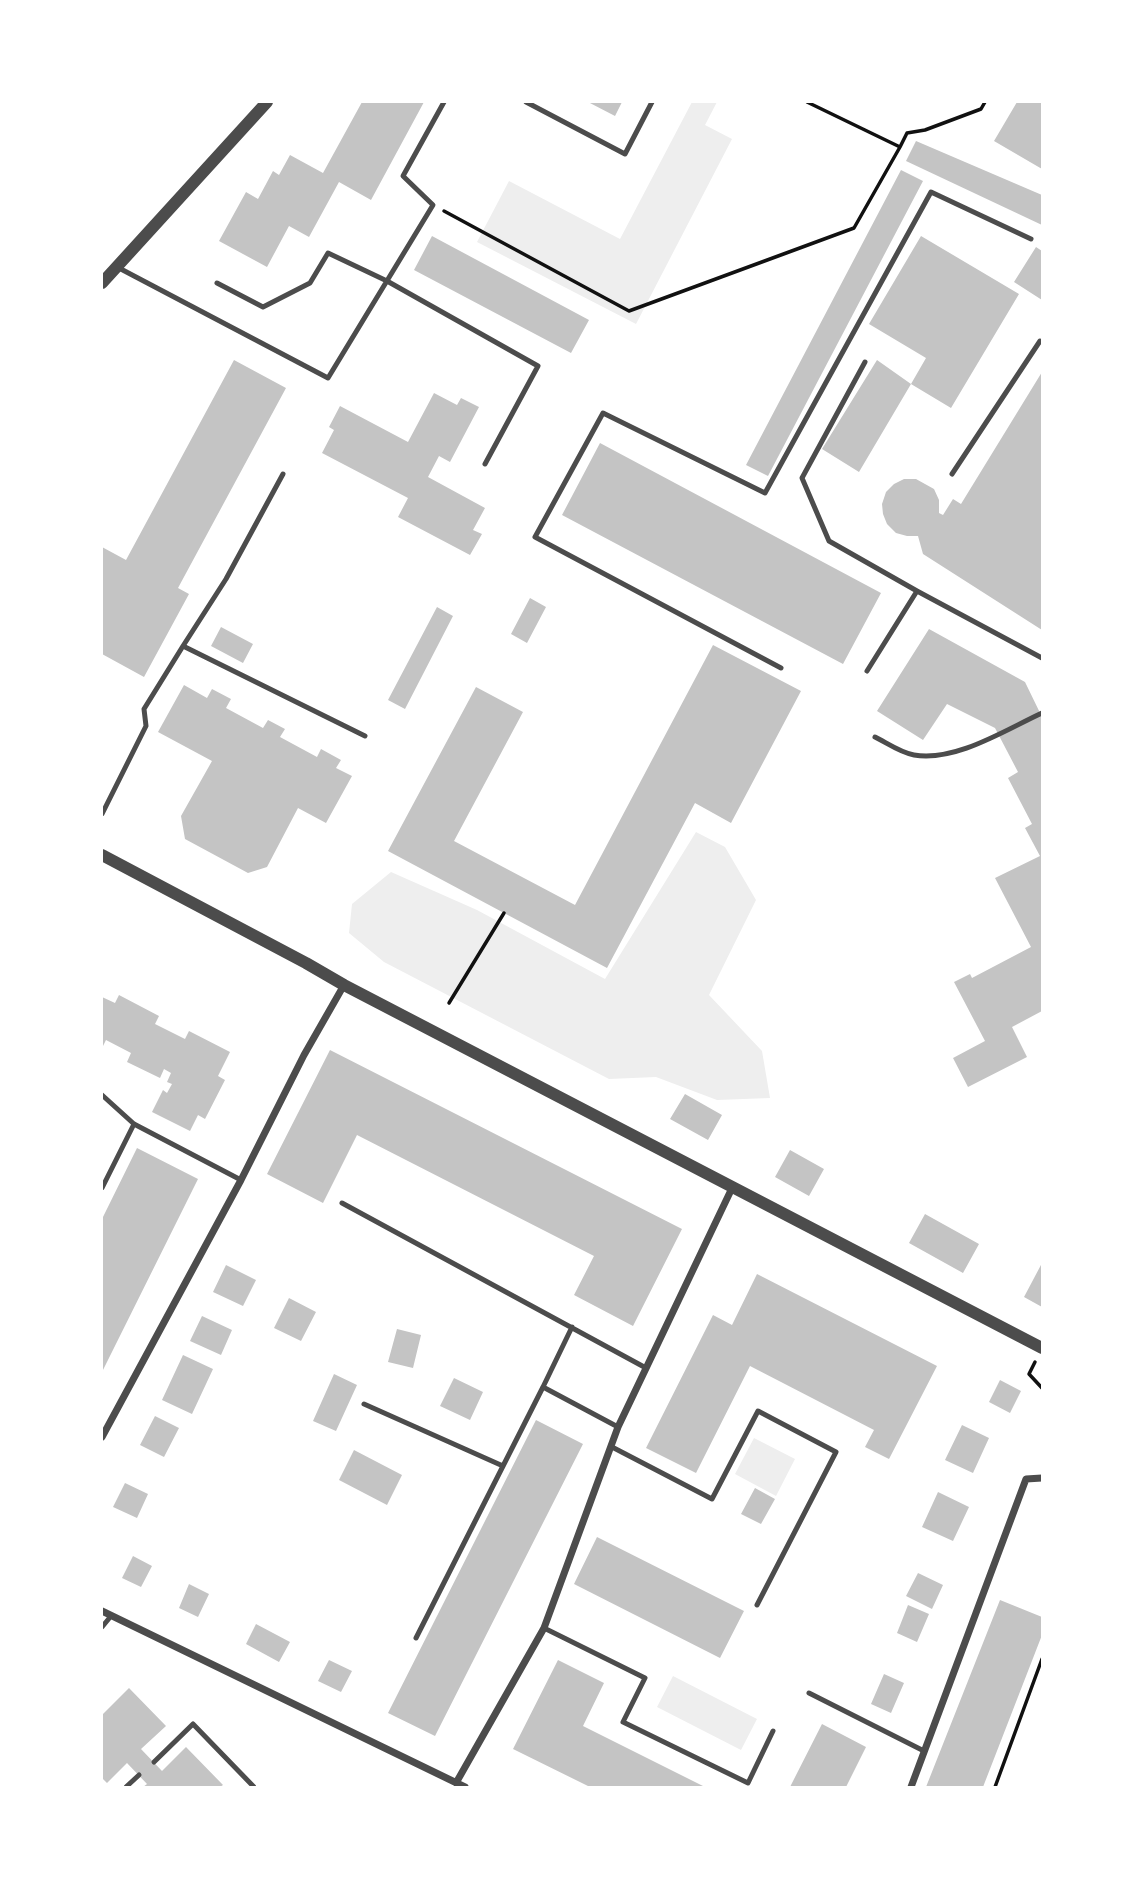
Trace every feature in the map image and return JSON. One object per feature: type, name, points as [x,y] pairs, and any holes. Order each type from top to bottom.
[{"type":"street","points":[[102,283],[267,102]]},
{"type":"street","points":[[102,855],[344,985],[1042,1348]]},
{"type":"street","points":[[102,1437],[241,1181],[304,1055],[344,985]]},
{"type":"street","points":[[456,1783],[544,1628],[618,1427],[733,1186]]},
{"type":"street","points":[[911,1787],[1026,1479],[1042,1478]]},
{"type":"street","points":[[102,1611],[465,1787]]},
{"type":"lane","points":[[117,267],[328,378],[433,205],[403,176],[444,102]]},
{"type":"lane","points":[[526,102],[625,154],[652,102]]},
{"type":"lane","points":[[781,668],[535,537],[603,413],[765,493],[931,192],[1031,239]]},
{"type":"lane","points":[[217,283],[263,307],[310,283],[328,253],[387,281],[538,366],[485,464]]},
{"type":"lane","points":[[952,474],[1040,341],[1042,342]]},
{"type":"lane","points":[[865,362],[802,478],[829,541],[1042,658]]},
{"type":"lane","points":[[102,814],[146,726],[144,709],[226,579],[283,474]]},
{"type":"lane","points":[[867,671],[917,591]]},
{"type":"lane","points":[[183,646],[365,736]]},
{"type":"lane","points":[[875,737],[912,755],[937,757],[962,750],[1042,713]]},
{"type":"lane","points":[[102,1096],[134,1124],[241,1181]]},
{"type":"lane","points":[[102,1188],[134,1124]]},
{"type":"lane","points":[[342,1203],[646,1368]]},
{"type":"lane","points":[[416,1638],[572,1328]]},
{"type":"lane","points":[[543,1387],[618,1427]]},
{"type":"lane","points":[[364,1404],[503,1466]]},
{"type":"lane","points":[[612,1447],[712,1499],[758,1411],[836,1452],[757,1605]]},
{"type":"lane","points":[[102,1627],[111,1616]]},
{"type":"lane","points":[[544,1628],[645,1678],[623,1721],[748,1783],[773,1731]]},
{"type":"lane","points":[[808,1693],[924,1751]]},
{"type":"lane","points":[[154,1762],[194,1724],[254,1787]]},
{"type":"lane","points":[[127,1787],[139,1776]]},
{"type":"path","points":[[807,102],[900,147]]},
{"type":"path","points":[[433,205],[629,311],[854,228],[907,134],[925,130],[981,108],[985,102]]},
{"type":"path","points":[[449,1003],[503,913]]},
{"type":"path","points":[[1042,1348],[1029,1374],[1042,1388]]},
{"type":"path","points":[[995,1787],[1042,1659]]},
{"type":"shaded area","points":[[692,102],[717,102],[705,125],[732,139],[636,324],[477,242],[509,181],[620,239]]},
{"type":"shaded area","points":[[696,832],[725,847],[756,900],[709,995],[762,1051],[770,1098],[717,1100],[656,1077],[609,1079],[384,962],[349,933],[352,904],[391,872],[477,910],[605,979]]},
{"type":"shaded area","points":[[754,1438],[795,1459],[776,1496],[735,1474]]},
{"type":"shaded area","points":[[673,1676],[757,1719],[741,1750],[657,1707]]},
{"type":"building","points":[[362,102],[424,102],[371,200],[339,182],[309,237],[289,226],[267,267],[219,241],[246,192],[258,199],[273,171],[279,175],[290,155],[323,173]]},
{"type":"building","points":[[588,102],[622,102],[615,116]]},
{"type":"building","points":[[1017,102],[1042,102],[1042,169],[994,141]]},
{"type":"building","points":[[916,141],[1042,195],[1042,225],[906,161]]},
{"type":"building","points":[[901,170],[923,181],[768,476],[746,465]]},
{"type":"building","points":[[432,236],[589,320],[571,353],[414,270]]},
{"type":"building","points":[[921,236],[1019,294],[951,408],[911,384],[926,358],[869,324]]},
{"type":"building","points":[[1036,247],[1042,251],[1042,300],[1014,282]]},
{"type":"building","points":[[234,360],[286,388],[178,588],[189,594],[144,677],[102,654],[102,547],[126,560]]},
{"type":"building","points":[[877,360],[911,384],[859,472],[822,449]]},
{"type":"building","points":[[1042,372],[1042,630],[923,554],[918,536],[896,533],[887,524],[882,504],[886,492],[894,484],[904,479],[916,479],[934,489],[939,500],[939,513],[943,515],[953,499],[961,504]]},
{"type":"building","points":[[434,393],[457,405],[461,398],[479,407],[450,462],[439,456],[428,477],[485,508],[473,530],[482,534],[470,555],[398,517],[408,498],[322,453],[334,430],[329,427],[340,406],[408,442]]},
{"type":"building","points":[[600,443],[881,593],[843,664],[562,515]]},
{"type":"building","points":[[530,598],[546,607],[527,643],[511,634]]},
{"type":"building","points":[[437,607],[453,616],[405,709],[388,700]]},
{"type":"building","points":[[221,627],[253,644],[243,663],[211,646]]},
{"type":"building","points":[[929,629],[1025,682],[1042,717],[1042,1011],[1012,1027],[1027,1057],[968,1087],[953,1058],[985,1041],[954,982],[970,974],[972,978],[1031,947],[995,878],[1040,856],[1025,828],[1032,824],[1008,778],[1018,772],[995,728],[947,704],[923,740],[877,711]]},
{"type":"building","points":[[713,645],[801,691],[731,823],[695,803],[607,968],[388,851],[476,687],[523,712],[454,841],[575,905]]},
{"type":"building","points":[[184,685],[207,698],[212,689],[231,699],[226,708],[263,728],[268,720],[285,729],[280,737],[317,757],[321,749],[341,760],[336,768],[352,776],[326,823],[298,808],[267,867],[248,873],[185,839],[181,816],[212,761],[158,732]]},
{"type":"building","points":[[119,995],[159,1016],[155,1024],[185,1039],[189,1031],[230,1052],[218,1076],[225,1080],[205,1119],[198,1115],[190,1131],[152,1112],[163,1090],[167,1093],[172,1084],[167,1082],[171,1073],[164,1069],[160,1078],[127,1062],[131,1053],[106,1040],[102,1048],[102,997],[115,1003]]},
{"type":"building","points":[[330,1050],[682,1229],[633,1326],[574,1295],[594,1256],[357,1135],[323,1203],[267,1174]]},
{"type":"building","points":[[685,1094],[722,1115],[708,1140],[670,1119]]},
{"type":"building","points":[[137,1148],[198,1179],[102,1372],[102,1219]]},
{"type":"building","points":[[790,1150],[824,1169],[809,1196],[775,1177]]},
{"type":"building","points":[[925,1214],[979,1244],[963,1273],[909,1243]]},
{"type":"building","points":[[1042,1263],[1042,1307],[1024,1297]]},
{"type":"building","points":[[226,1265],[256,1280],[243,1306],[213,1292]]},
{"type":"building","points":[[757,1274],[937,1366],[889,1459],[865,1447],[874,1430],[750,1366],[696,1473],[646,1448],[713,1315],[732,1325]]},
{"type":"building","points":[[289,1298],[316,1312],[301,1341],[274,1328]]},
{"type":"building","points":[[202,1316],[232,1330],[221,1355],[190,1341]]},
{"type":"building","points":[[397,1329],[421,1335],[413,1368],[388,1362]]},
{"type":"building","points":[[183,1355],[213,1369],[192,1414],[162,1400]]},
{"type":"building","points":[[334,1374],[357,1385],[336,1431],[313,1421]]},
{"type":"building","points":[[454,1378],[483,1392],[470,1420],[440,1406]]},
{"type":"building","points":[[1000,1380],[1021,1391],[1010,1413],[989,1402]]},
{"type":"building","points":[[155,1416],[179,1428],[164,1457],[140,1445]]},
{"type":"building","points":[[536,1420],[583,1444],[435,1736],[388,1713]]},
{"type":"building","points":[[962,1425],[989,1438],[973,1473],[945,1460]]},
{"type":"building","points":[[354,1450],[402,1475],[387,1505],[339,1480]]},
{"type":"building","points":[[125,1483],[148,1494],[137,1518],[113,1507]]},
{"type":"building","points":[[755,1488],[775,1499],[761,1524],[741,1514]]},
{"type":"building","points":[[938,1492],[969,1507],[953,1541],[922,1527]]},
{"type":"building","points":[[597,1537],[744,1611],[720,1658],[574,1584]]},
{"type":"building","points":[[133,1556],[152,1566],[141,1587],[122,1578]]},
{"type":"building","points":[[918,1573],[943,1585],[932,1609],[906,1596]]},
{"type":"building","points":[[189,1584],[209,1594],[198,1617],[179,1608]]},
{"type":"building","points":[[1000,1600],[1042,1617],[1042,1635],[983,1787],[926,1787]]},
{"type":"building","points":[[908,1605],[929,1614],[917,1642],[897,1633]]},
{"type":"building","points":[[256,1624],[290,1642],[279,1662],[246,1644]]},
{"type":"building","points":[[329,1660],[352,1671],[341,1692],[318,1681]]},
{"type":"building","points":[[558,1660],[604,1683],[583,1726],[705,1787],[590,1787],[513,1749]]},
{"type":"building","points":[[884,1674],[904,1683],[891,1713],[871,1704]]},
{"type":"building","points":[[129,1688],[166,1726],[141,1749],[162,1771],[186,1747],[223,1785],[143,1787],[147,1784],[127,1763],[107,1783],[102,1778],[102,1715]]},
{"type":"building","points":[[822,1724],[866,1747],[846,1787],[790,1787]]}]
